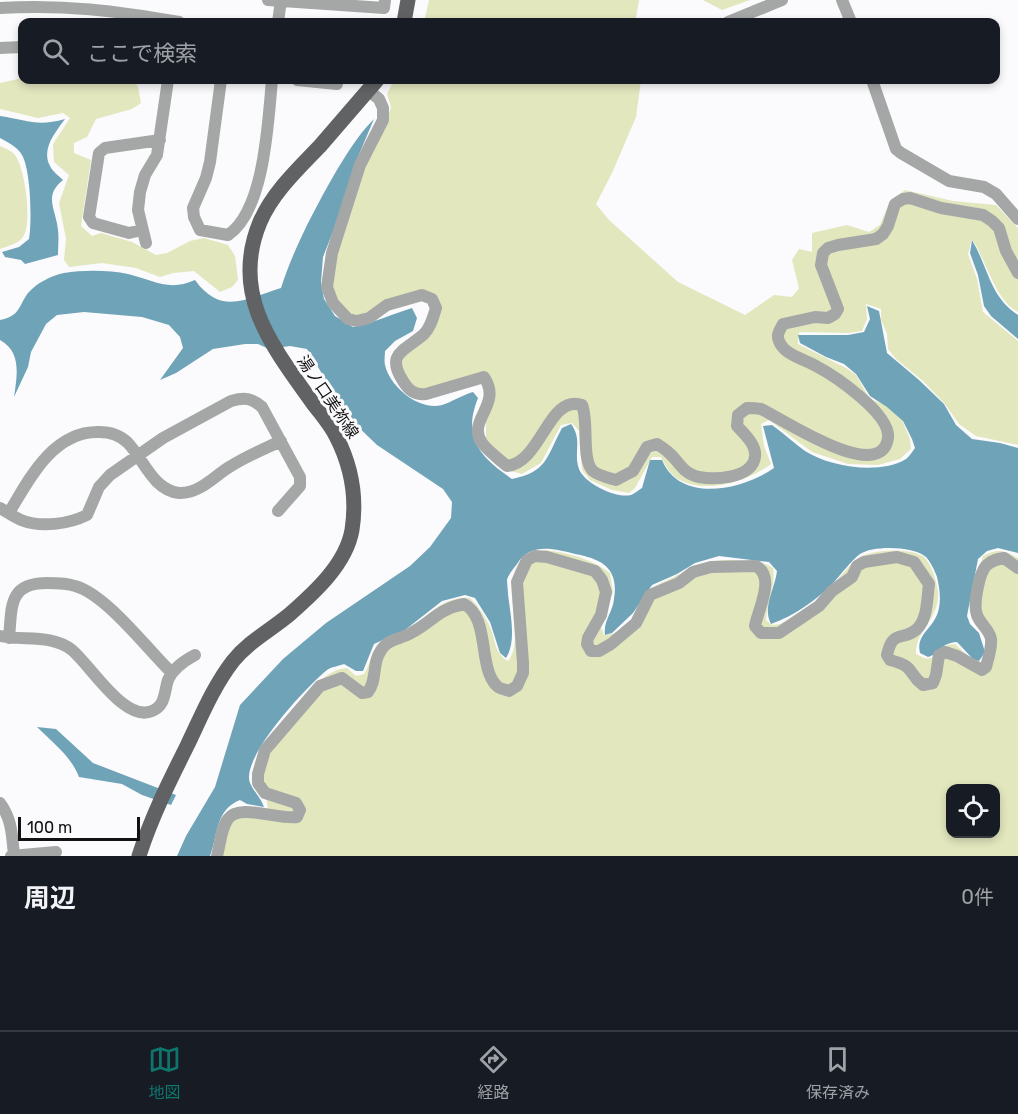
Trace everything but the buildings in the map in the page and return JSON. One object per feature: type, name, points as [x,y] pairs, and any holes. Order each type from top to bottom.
[{"type":"main road","points":[[405,18],[408,0]]},
{"type":"main road","name":"湯ノ口美祢線","points":[[139,856],[155,814],[219,681],[235,658],[255,639],[289,614],[329,575],[343,556],[351,532],[354,509],[353,485],[346,458],[335,434],[277,353],[258,316],[251,291],[249,268],[250,250],[261,220],[279,190],[373,85]]},
{"type":"street","points":[[278,18],[276,1],[384,8],[385,0]]},
{"type":"street","points":[[738,18],[782,0]]},
{"type":"street","points":[[843,0],[850,18]]},
{"type":"street","points":[[0,8],[58,6],[153,18]]},
{"type":"street","points":[[0,48],[18,47]]},
{"type":"street","points":[[146,243],[138,210],[140,192],[145,175],[157,155],[167,84]]},
{"type":"street","points":[[220,84],[210,162],[206,178],[193,207],[194,217],[200,230],[228,235],[236,230],[249,207],[262,171],[272,84]]},
{"type":"street","points":[[873,84],[896,149],[949,181],[984,187],[996,194],[1018,219]]},
{"type":"street","points":[[373,85],[383,108],[383,120],[360,165],[332,253],[327,287],[333,303],[348,319],[357,321],[369,318],[387,305],[404,299],[422,295],[432,299],[436,308],[432,322],[426,332],[399,353],[395,362],[397,371],[408,388],[417,395],[484,378],[490,387],[490,399],[478,424],[478,432],[482,442],[507,466],[516,465],[525,459],[556,414],[574,402],[582,405],[586,414],[589,466],[595,473],[616,480],[633,471],[647,447],[657,444],[668,452],[685,471],[696,477],[730,477],[742,474],[752,466],[756,456],[752,445],[737,426],[738,415],[747,408],[759,408],[839,448],[865,456],[878,454],[886,446],[889,435],[881,418],[844,384],[817,366],[787,352],[779,343],[777,335],[783,324],[815,316],[828,318],[838,309],[821,265],[823,253],[828,248],[876,239],[884,234],[895,204],[910,198],[941,208],[983,215],[992,220],[999,228],[1006,250],[1018,273]]},
{"type":"street","points":[[142,230],[129,233],[93,223],[89,217],[99,153],[105,148],[160,140]]},
{"type":"street","points":[[278,511],[300,486],[300,477],[281,441],[262,407],[244,397],[231,401],[192,422],[137,455],[99,487],[87,515],[77,520],[67,523],[37,523],[22,520],[4,511],[40,465],[60,445],[73,437],[90,432],[118,435],[128,443],[137,455],[154,479],[164,488],[179,493],[192,491],[206,484],[232,465],[281,441]]},
{"type":"street","points":[[217,856],[227,819],[235,812],[286,819],[297,817],[300,810],[296,802],[265,793],[258,783],[258,774],[265,750],[320,686],[342,678],[362,693],[369,692],[373,686],[378,656],[385,646],[396,638],[409,635],[450,607],[464,604],[477,618],[491,678],[498,687],[508,691],[517,686],[523,673],[523,663],[517,582],[526,560],[535,556],[547,557],[595,571],[602,580],[606,592],[601,615],[588,638],[587,644],[591,651],[599,651],[611,644],[636,623],[650,595],[668,589],[701,569],[756,566],[762,569],[766,579],[765,589],[755,626],[761,633],[779,633],[819,606],[832,591],[852,578],[857,566],[864,562],[897,557],[914,562],[928,584],[925,614],[918,627],[912,632],[898,636],[890,642],[887,655],[890,660],[906,665],[912,670],[916,680],[923,685],[933,683],[939,655],[945,652],[981,670],[986,667],[991,641],[990,634],[980,622],[975,611],[980,577],[985,566],[993,560],[1004,558],[1018,568]]},
{"type":"street","points":[[173,672],[104,601],[89,591],[74,585],[35,583],[24,586],[16,594],[5,637],[44,639],[71,650],[127,708],[135,712],[144,714],[154,711],[163,703],[168,679],[186,660],[195,656]]},
{"type":"street","points":[[0,803],[11,825],[12,856],[56,852]]},
{"type":"green space","points":[[429,0],[639,0],[636,18],[425,18]]},
{"type":"green space","points":[[703,0],[750,0],[722,10]]},
{"type":"green space","points":[[18,79],[18,84],[136,84],[141,103],[132,109],[96,119],[87,137],[74,143],[74,153],[91,160],[81,226],[92,236],[101,233],[132,242],[156,255],[167,253],[190,241],[204,238],[228,245],[235,256],[238,280],[232,287],[220,292],[194,271],[160,277],[136,268],[102,263],[69,267],[64,260],[66,239],[59,203],[69,175],[54,162],[53,144],[70,118],[63,113],[38,118],[0,109],[0,83]]},
{"type":"green space","points":[[392,84],[640,84],[636,117],[596,204],[609,220],[678,282],[745,315],[774,295],[792,297],[799,288],[792,260],[799,249],[812,252],[812,233],[847,225],[869,232],[880,225],[889,203],[905,190],[953,201],[996,205],[1018,228],[1018,312],[1010,306],[997,289],[972,239],[968,254],[977,279],[983,312],[1018,341],[1018,445],[976,436],[959,424],[945,404],[888,349],[887,334],[881,320],[881,309],[866,304],[867,319],[862,331],[799,332],[798,344],[856,375],[870,399],[888,406],[902,420],[910,439],[911,449],[900,459],[878,465],[848,464],[812,452],[769,420],[761,424],[764,446],[771,464],[751,476],[714,486],[689,484],[670,472],[661,457],[652,457],[635,488],[629,493],[612,490],[590,480],[582,470],[579,431],[572,423],[561,425],[541,463],[522,474],[503,469],[486,440],[486,379],[421,389],[409,383],[401,368],[399,356],[430,331],[431,294],[366,315],[348,317],[330,288],[335,251],[362,163],[386,124],[391,107],[387,94]]},
{"type":"green space","points":[[0,146],[13,153],[21,168],[26,192],[27,218],[22,238],[0,249]]},
{"type":"green space","points":[[545,550],[579,557],[610,573],[613,592],[601,627],[604,635],[613,634],[626,625],[653,587],[708,562],[747,561],[763,563],[773,568],[766,620],[772,625],[780,624],[812,604],[857,559],[863,556],[880,551],[918,554],[927,560],[933,573],[938,600],[936,609],[919,638],[916,654],[930,658],[945,646],[955,644],[971,659],[981,664],[988,639],[980,629],[979,570],[983,556],[1001,551],[1018,558],[1018,856],[214,856],[224,819],[268,809],[266,797],[252,777],[312,688],[328,675],[347,668],[356,676],[364,674],[379,645],[405,632],[442,604],[460,598],[470,598],[479,608],[490,627],[500,654],[508,661],[513,651],[515,638],[513,577],[518,564],[533,552]]},
{"type":"water","points":[[0,116],[39,123],[65,119],[50,141],[47,153],[51,168],[63,180],[52,197],[58,230],[58,255],[25,264],[21,260],[5,257],[2,252],[19,247],[29,239],[30,209],[25,162],[18,150],[0,138]]},
{"type":"water","points":[[374,119],[357,159],[345,201],[323,257],[321,282],[324,299],[335,316],[353,327],[412,308],[417,318],[413,331],[395,341],[385,351],[388,373],[407,396],[424,404],[442,405],[473,392],[478,398],[472,424],[477,445],[491,463],[512,479],[539,468],[562,428],[571,424],[575,430],[577,463],[582,474],[601,489],[625,496],[642,488],[650,460],[662,460],[671,474],[683,483],[697,488],[730,487],[761,476],[774,468],[763,426],[772,425],[815,457],[841,465],[883,467],[906,459],[915,448],[903,421],[870,396],[856,374],[844,364],[800,343],[798,335],[848,335],[864,332],[870,319],[867,306],[879,311],[887,353],[944,404],[956,425],[972,439],[1018,448],[1018,553],[998,548],[987,551],[978,559],[967,616],[970,624],[979,633],[985,652],[979,661],[973,659],[957,642],[947,644],[928,657],[920,653],[920,642],[938,612],[940,592],[934,569],[926,557],[920,553],[893,548],[866,551],[860,554],[828,588],[813,600],[797,612],[771,624],[768,605],[777,571],[769,562],[719,556],[695,563],[652,585],[633,613],[612,633],[605,635],[605,625],[613,604],[615,588],[611,572],[601,562],[585,556],[551,549],[536,550],[522,557],[507,580],[512,635],[506,658],[500,653],[490,622],[475,598],[465,595],[442,601],[405,630],[374,644],[363,671],[356,671],[344,664],[329,669],[279,720],[267,736],[251,766],[249,778],[251,785],[264,807],[247,804],[240,800],[232,804],[219,824],[210,856],[177,856],[215,787],[240,705],[283,659],[326,623],[410,566],[430,547],[451,518],[452,502],[443,489],[377,445],[349,418],[307,349],[290,346],[269,349],[258,344],[245,344],[213,349],[176,373],[160,380],[183,348],[180,337],[169,325],[142,317],[84,312],[57,315],[46,324],[31,352],[28,367],[14,397],[15,358],[7,345],[0,340],[0,320],[15,313],[28,293],[40,283],[54,276],[71,272],[121,273],[169,285],[195,280],[214,298],[235,302],[281,288],[311,216],[352,146]]},
{"type":"water","points":[[972,240],[995,290],[1009,308],[1018,315],[1018,339],[991,316],[984,306],[978,275],[970,253]]},
{"type":"water","points":[[37,727],[56,729],[93,763],[176,795],[171,805],[142,795],[122,784],[79,777],[66,756]]}]
